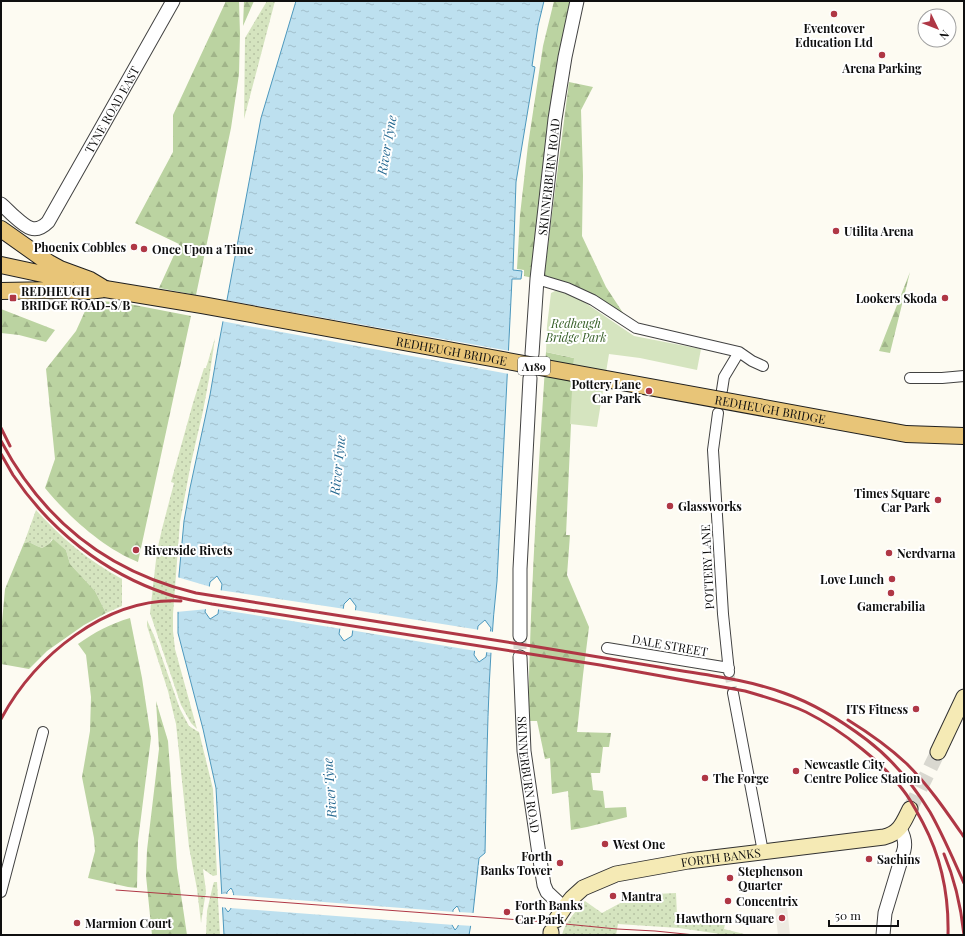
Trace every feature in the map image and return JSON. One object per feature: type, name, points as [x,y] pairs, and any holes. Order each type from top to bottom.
[{"type":"main road","points":[[1,230],[44,260],[58,280]]},
{"type":"main road","name":"A189","points":[[1,265],[58,280]]},
{"type":"main road","name":"A189","points":[[1,274],[58,280],[105,289]]},
{"type":"main road","points":[[1,291],[58,280],[88,291],[105,289]]},
{"type":"main road","name":"REDHEUGH BRIDGE","points":[[105,289],[225,309],[906,434],[964,436]]},
{"type":"main road","points":[[938,752],[964,696]]},
{"type":"main road","points":[[900,829],[910,809]]},
{"type":"main road","name":"FORTH BANKS","points":[[556,924],[572,898],[583,888],[616,874],[688,861],[884,837],[891,835],[900,829]]},
{"type":"street","name":"TYNE ROAD EAST","points":[[1,204],[22,224],[29,228],[41,227],[45,224],[50,218],[173,1]]},
{"type":"street","name":"SKINNERBURN ROAD","points":[[532,354],[537,278],[555,119],[565,57],[577,1]]},
{"type":"street","points":[[537,278],[567,288],[593,300],[636,328],[739,352],[752,361],[763,366]]},
{"type":"street","points":[[722,390],[724,377],[739,352]]},
{"type":"street","points":[[910,378],[964,376]]},
{"type":"street","points":[[520,636],[520,568],[530,378]]},
{"type":"street","name":"POTTERY LANE","points":[[718,413],[713,450],[723,614],[729,670]]},
{"type":"street","name":"DALE STREET","points":[[607,648],[729,670]]},
{"type":"street","name":"SKINNERBURN ROAD","points":[[520,657],[524,751],[544,885],[547,892],[552,897],[556,924]]},
{"type":"street","points":[[733,693],[763,852]]},
{"type":"street","points":[[1,892],[43,732]]},
{"type":"street","points":[[882,935],[885,914],[906,843],[900,829]]},
{"type":"green space","points":[[226,1],[239,1],[239,74],[231,128],[196,295],[159,288],[179,244],[135,223],[173,152],[173,115]]},
{"type":"green space","points":[[244,1],[254,1],[243,26]]},
{"type":"green space","points":[[267,1],[275,1],[244,119],[245,38]]},
{"type":"green space","points":[[554,1],[577,1],[537,279],[524,276],[524,270],[517,269],[520,215],[528,145],[543,46]]},
{"type":"green space","points":[[569,82],[593,87],[581,110],[583,176],[582,236],[606,287],[629,322],[544,276]]},
{"type":"green space","points":[[910,272],[890,353],[879,351]]},
{"type":"green space","name":"Redheugh Bridge Park","points":[[557,290],[575,297],[587,304],[634,336],[701,349],[697,370],[640,358],[609,354],[597,427],[570,424],[574,358],[546,352],[551,293]]},
{"type":"green space","points":[[90,300],[124,303],[191,316],[138,562],[99,540],[75,520],[45,488],[55,459],[46,369],[76,331]]},
{"type":"green space","points":[[1,309],[55,330],[46,342],[19,335],[1,333]]},
{"type":"green space","points":[[215,338],[203,411],[180,522],[173,614],[175,649],[197,729],[191,723],[181,705],[150,613],[157,551],[174,483],[171,482],[193,403]]},
{"type":"green space","points":[[546,352],[574,358],[566,535],[570,535],[567,575],[589,627],[577,732],[611,733],[609,747],[603,747],[600,773],[591,773],[593,790],[603,791],[605,808],[626,807],[627,817],[571,830],[568,791],[552,794],[550,758],[545,759],[537,721],[528,721],[532,583]]},
{"type":"green space","points":[[36,510],[55,530],[87,557],[122,579],[122,606],[106,613],[95,591],[70,564],[66,550],[52,539],[49,544],[42,548],[29,542],[24,543]]},
{"type":"green space","points":[[53,539],[66,550],[70,564],[95,591],[106,613],[84,625],[47,651],[29,669],[1,664],[1,633],[5,589],[24,543],[29,542],[42,548],[49,544]]},
{"type":"green space","points":[[130,618],[142,678],[151,738],[138,841],[137,888],[88,878],[95,851],[94,838],[82,777],[90,731],[91,697],[86,655],[78,644],[103,629]]},
{"type":"green space","points":[[147,620],[155,638],[180,709],[189,726],[199,732],[213,789],[217,875],[213,876],[203,869],[206,891],[201,923],[197,889],[189,847],[176,724],[168,691],[147,626]]},
{"type":"green space","points":[[156,701],[168,741],[177,868],[187,935],[152,935],[146,876],[147,850],[159,749]]},
{"type":"green space","points":[[214,882],[217,882],[220,935],[206,935],[207,911]]},
{"type":"green space","points":[[676,893],[677,916],[725,924],[724,929],[748,935],[727,935],[679,928],[618,924],[616,935],[562,935],[568,921],[585,901],[602,913],[635,895]]},
{"type":"shaded area","name":"Hawthorn Square","points":[[787,907],[790,935],[778,935],[775,909]]},
{"type":"water","name":"River Tyne","points":[[296,1],[544,1],[538,26],[532,66],[535,67],[516,182],[513,270],[522,271],[521,279],[512,279],[497,581],[489,683],[485,853],[479,858],[469,935],[224,935],[216,788],[203,729],[178,633],[179,575],[184,521],[210,395],[261,118]],"holes":[[[217,576],[222,584],[218,614],[210,619],[205,612],[210,582]],[[350,598],[356,606],[352,636],[344,641],[339,634],[344,604]],[[485,620],[491,628],[486,657],[479,662],[474,655],[478,626]],[[231,888],[234,897],[233,904],[228,912],[225,908],[227,892]],[[457,906],[460,912],[460,922],[455,930],[452,925],[453,910]]]},
{"type":"pier","points":[[225,300],[510,351],[509,374],[221,321]]},
{"type":"pier","points":[[177,577],[211,587],[208,609],[176,612]]},
{"type":"pier","points":[[219,590],[345,609],[342,629],[216,609]]},
{"type":"pier","points":[[354,610],[480,630],[476,651],[350,630]]},
{"type":"pier","points":[[488,631],[494,632],[493,653],[485,652]]},
{"type":"pier","points":[[220,894],[228,894],[228,908],[220,907]]},
{"type":"pier","points":[[232,895],[455,912],[454,925],[230,908]]},
{"type":"pier","points":[[458,912],[475,913],[473,926],[457,925]]},
{"type":"tunnel","points":[[520,636],[520,657]]},
{"type":"tunnel","points":[[729,672],[733,693]]},
{"type":"tunnel","points":[[910,809],[938,752]]},
{"type":"tram line","points":[[116,890],[534,921],[695,935]]},
{"type":"railway","points":[[1,428],[10,446]]},
{"type":"railway","points":[[1,441],[18,470],[37,496],[58,519],[82,540],[107,557],[134,572],[164,584],[196,593],[725,678],[770,688],[807,702],[848,726],[867,740],[902,773],[930,812],[944,838],[964,883]]},
{"type":"railway","points":[[1,454],[13,475],[28,495],[61,531],[100,562],[144,585],[167,594],[212,604],[600,665],[745,691],[784,703],[806,712],[835,729],[868,754],[889,773],[909,798],[930,837],[940,864],[946,891],[948,935]]},
{"type":"railway","points":[[1,719],[15,696],[33,673],[53,653],[76,635],[100,620],[126,609],[153,602],[181,601]]},
{"type":"railway","points":[[848,720],[879,740],[915,772],[944,808],[964,837]]},
{"type":"railway","points":[[944,854],[957,894],[964,935]]},
{"type":"place","name":"Eventcover Education Ltd","points":[[834,14]]},
{"type":"place","name":"Arena Parking","points":[[882,55]]},
{"type":"place","name":"Utilita Arena","points":[[836,231]]},
{"type":"place","name":"Phoenix Cobbles","points":[[134,247]]},
{"type":"place","name":"Once Upon a Time","points":[[144,249]]},
{"type":"place","name":"REDHEUGH BRIDGE ROAD-S/B","points":[[13,298]]},
{"type":"place","name":"Lookers Skoda","points":[[945,298]]},
{"type":"place","name":"Pottery Lane Car Park","points":[[649,391]]},
{"type":"place","name":"Times Square Car Park","points":[[938,500]]},
{"type":"place","name":"Glassworks","points":[[670,506]]},
{"type":"place","name":"Riverside Rivets","points":[[136,550]]},
{"type":"place","name":"Nerdvarna","points":[[889,553]]},
{"type":"place","name":"Love Lunch","points":[[892,579]]},
{"type":"place","name":"Gamerabilia","points":[[891,593]]},
{"type":"place","name":"ITS Fitness","points":[[916,709]]},
{"type":"place","name":"Newcastle City Centre Police Station","points":[[796,771]]},
{"type":"place","name":"The Forge","points":[[705,778]]},
{"type":"place","name":"West One","points":[[605,844]]},
{"type":"place","name":"Sachins","points":[[869,859]]},
{"type":"place","name":"Forth Banks Tower","points":[[560,863]]},
{"type":"place","name":"Stephenson Quarter","points":[[730,878]]},
{"type":"place","name":"Mantra","points":[[613,896]]},
{"type":"place","name":"Concentrix","points":[[728,901]]},
{"type":"place","name":"Forth Banks Car Park","points":[[507,912]]},
{"type":"place","name":"Hawthorn Square","points":[[782,918]]},
{"type":"place","name":"Marmion Court","points":[[77,923]]}]
